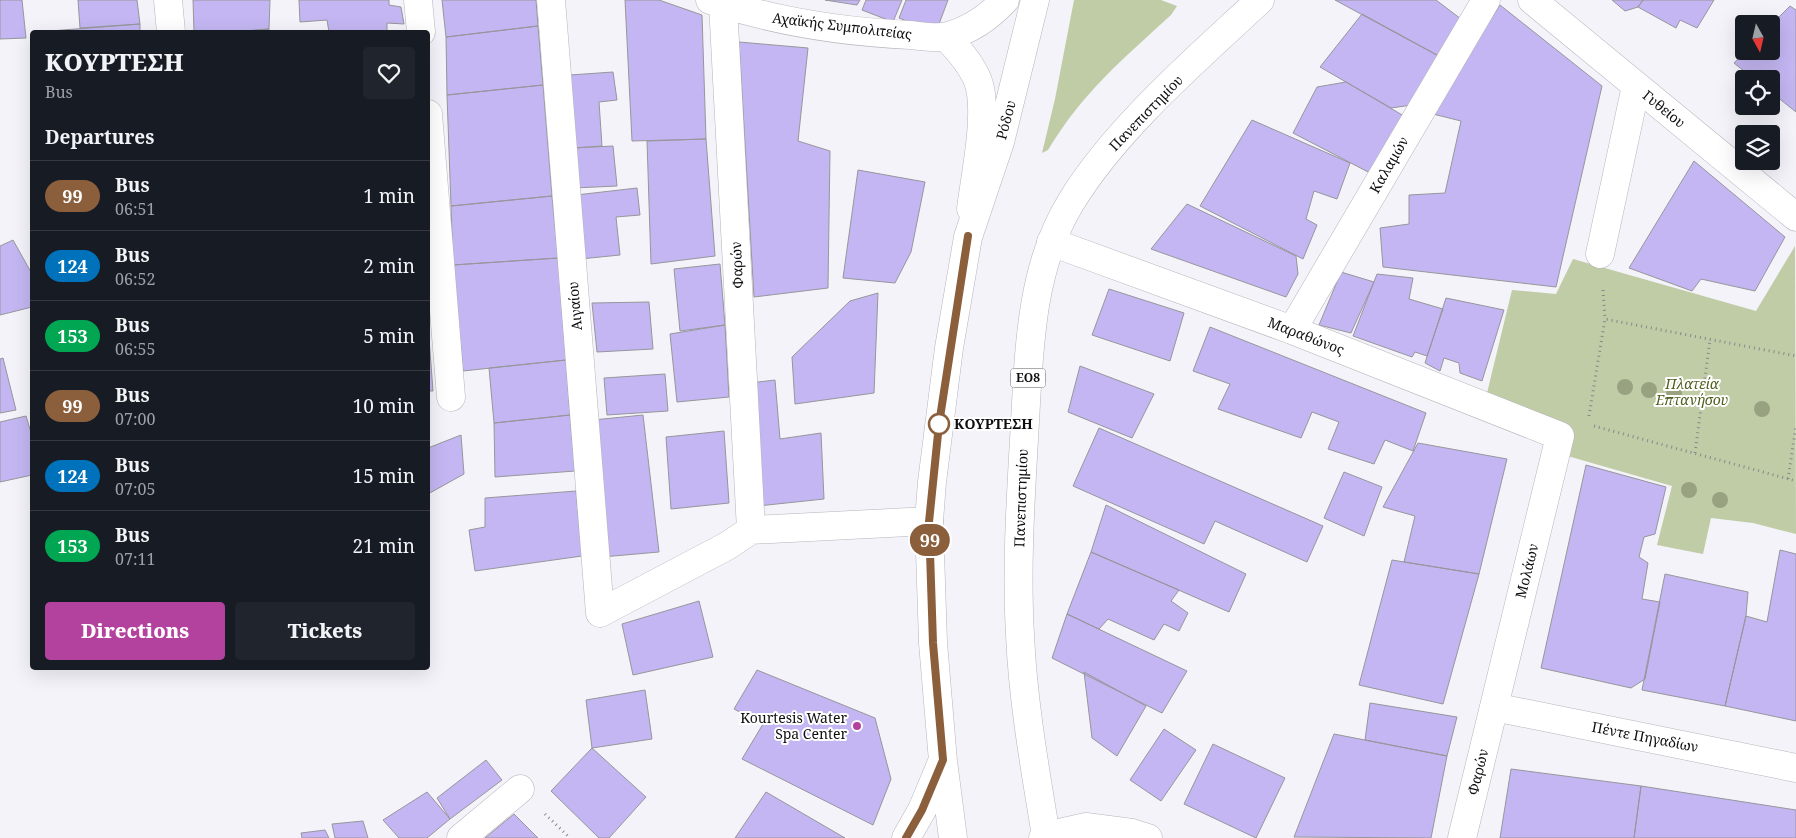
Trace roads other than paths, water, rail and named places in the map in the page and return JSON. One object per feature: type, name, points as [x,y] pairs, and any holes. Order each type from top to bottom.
[{"type":"street","points":[[168,0],[171,30]]},
{"type":"street","points":[[418,0],[421,30]]},
{"type":"street","name":"Αιγαίου","points":[[551,0],[600,613],[727,546],[751,530]]},
{"type":"street","points":[[953,838],[943,760],[933,643],[929,522],[939,424],[968,236],[982,100],[978,82],[970,67],[946,37],[981,23],[1005,0]]},
{"type":"street","name":"Ρόδου","points":[[968,236],[1000,142],[1035,0]]},
{"type":"street","name":"Πανεπιστημίου","points":[[1045,838],[1024,686],[1018,582],[1028,379],[1040,278],[1051,242],[1071,202],[1112,148],[1154,102],[1260,0]]},
{"type":"street","name":"Καλαμών","points":[[1292,330],[1486,0]]},
{"type":"street","name":"Γυθείου","points":[[1532,0],[1796,217]]},
{"type":"street","name":"Αχαϊκής Συμπολιτείας","points":[[720,1],[769,16],[824,26],[885,34],[946,37]]},
{"type":"street","name":"Φαρών","points":[[720,1],[751,530]]},
{"type":"street","points":[[1600,254],[1636,86]]},
{"type":"street","points":[[430,139],[451,398]]},
{"type":"street","name":"Μαραθώνος","points":[[1051,242],[1292,330],[1560,436]]},
{"type":"street","name":"Μολάων","points":[[1494,707],[1560,436]]},
{"type":"street","points":[[751,530],[929,522]]},
{"type":"street","name":"Φαρών","points":[[1462,838],[1494,707]]},
{"type":"street","name":"Πέντε Πηγαδίων","points":[[1494,707],[1796,768]]},
{"type":"street","points":[[906,838],[922,810],[943,760]]},
{"type":"street","points":[[461,838],[520,789]]},
{"type":"street","points":[[1045,838],[1086,826],[1132,833],[1148,838]]},
{"type":"place","name":"ΚΟΥΡΤΕΣΗ","points":[[939,424]]},
{"type":"place","name":"Kourtesis Water Spa Center","points":[[857,726]]},
{"type":"park label","name":"Πλατεία Επτανήσου","points":[[1692,392]]}]
